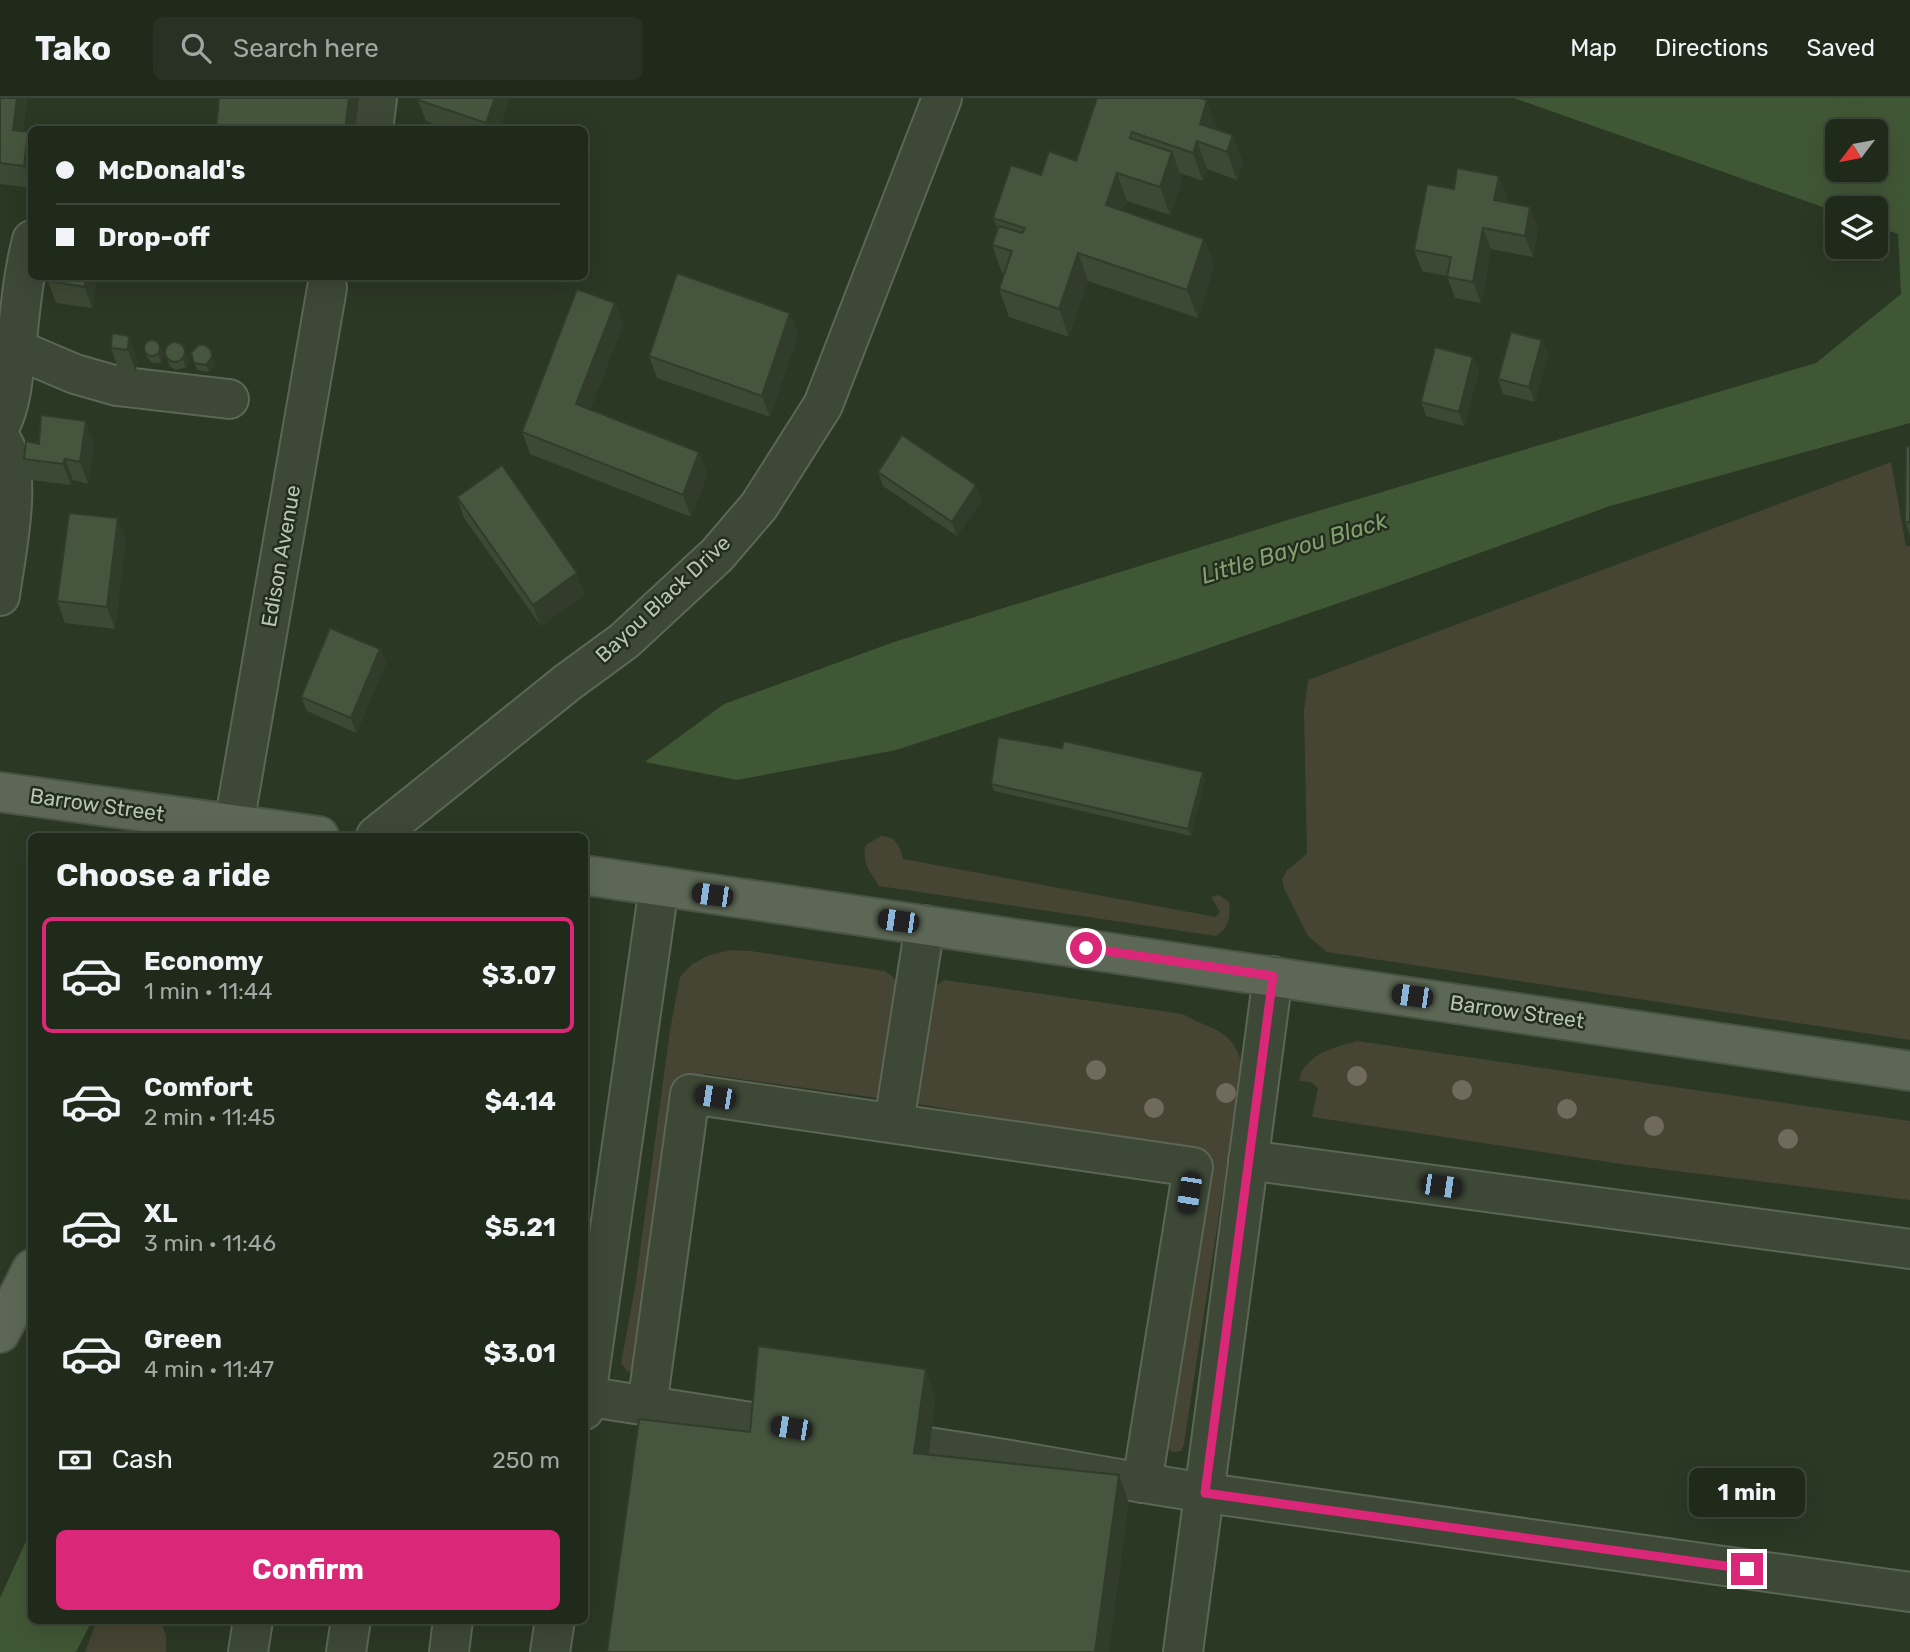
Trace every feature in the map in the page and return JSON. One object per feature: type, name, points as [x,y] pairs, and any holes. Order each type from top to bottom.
[{"type":"main road","name":"Barrow Street","points":[[0,792],[298,833]]},
{"type":"main road","name":"Barrow Street","points":[[588,876],[1910,1070]]},
{"type":"main road","points":[[0,1333],[28,1277]]},
{"type":"street","points":[[374,126],[377,98]]},
{"type":"street","name":"Bayou Black Drive","points":[[380,833],[568,682],[624,641],[717,555],[759,506],[823,405],[942,98]]},
{"type":"street","points":[[0,426],[6,414],[28,255]]},
{"type":"street","name":"Edison Avenue","points":[[234,824],[327,288]]},
{"type":"street","points":[[16,349],[75,374],[117,386],[229,398]]},
{"type":"street","points":[[0,438],[5,445],[12,470],[11,508],[0,596]]},
{"type":"street","points":[[588,1380],[659,887]]},
{"type":"street","points":[[894,1123],[925,925]]},
{"type":"street","points":[[1183,1652],[1273,976]]},
{"type":"street","points":[[647,1406],[691,1094],[1193,1167],[1142,1483]]},
{"type":"street","points":[[1248,1160],[1910,1250]]},
{"type":"street","points":[[588,1401],[647,1406],[842,1436],[946,1448],[1049,1469],[1205,1493],[1910,1592]]},
{"type":"street","points":[[248,1652],[252,1624]]},
{"type":"street","points":[[346,1652],[350,1624]]},
{"type":"street","points":[[449,1652],[452,1624]]},
{"type":"street","points":[[550,1652],[554,1624]]},
{"type":"shaded area","points":[[1891,462],[1906,546],[1910,546],[1910,1040],[1327,952],[1308,936],[1282,879],[1287,870],[1307,854],[1304,711],[1308,680]]},
{"type":"shaded area","points":[[881,836],[897,843],[903,859],[1216,917],[1220,912],[1211,897],[1219,895],[1229,902],[1229,917],[1224,929],[1216,936],[879,886],[867,867],[865,851],[866,845]]},
{"type":"shaded area","points":[[732,950],[885,971],[893,977],[898,986],[881,1096],[877,1098],[705,1074],[694,1077],[635,1368],[628,1372],[621,1363],[635,1288],[670,1030],[680,977],[691,965],[709,955]]},
{"type":"shaded area","points":[[945,980],[1183,1014],[1219,1031],[1238,1052],[1242,1065],[1181,1451],[1173,1452],[1169,1449],[1212,1156],[918,1104],[915,1102],[935,986]]},
{"type":"shaded area","points":[[1357,1041],[1910,1121],[1910,1200],[1628,1165],[1312,1117],[1318,1088],[1311,1082],[1299,1081],[1302,1072],[1313,1058]]},
{"type":"shaded area","points":[[96,1624],[161,1624],[166,1635],[166,1652],[85,1652]]},
{"type":"water","name":"Little Bayou Black","points":[[1514,98],[1910,98],[1910,423],[1610,506],[1180,658],[896,750],[737,780],[645,762],[724,704],[894,642],[1291,519],[1816,363],[1901,294],[1898,234],[1888,230],[1888,196],[1825,196],[1825,208]]},
{"type":"water","points":[[28,1537],[28,1624],[90,1624],[76,1652],[0,1652],[0,1598]]},
{"type":"building","points":[[0,98],[17,98],[13,130],[28,132],[24,166],[0,163]]},
{"type":"building","points":[[219,98],[349,98],[346,126],[216,126]]},
{"type":"building","points":[[495,98],[486,123],[418,100]]},
{"type":"building","points":[[1097,98],[1201,98],[1207,100],[1200,124],[1233,135],[1227,152],[1197,141],[1193,153],[1132,132],[1130,138],[1172,152],[1160,187],[1117,173],[1106,205],[1204,239],[1187,290],[1078,253],[1059,309],[999,289],[1012,251],[992,245],[999,226],[1022,233],[1025,228],[993,218],[1011,165],[1041,175],[1049,151],[1076,161]]},
{"type":"building","points":[[1457,168],[1499,176],[1494,200],[1530,207],[1525,236],[1483,228],[1473,282],[1447,277],[1451,257],[1414,250],[1427,184],[1454,189]]},
{"type":"building","points":[[677,273],[790,313],[762,396],[649,356]]},
{"type":"building","points":[[48,280],[86,280],[85,287]]},
{"type":"building","points":[[577,289],[615,303],[576,404],[699,452],[683,495],[522,432]]},
{"type":"building","points":[[1511,332],[1542,340],[1529,387],[1498,379]]},
{"type":"building","points":[[112,333],[129,336],[128,350],[111,348]]},
{"type":"building","points":[[149,340],[155,340],[160,348],[158,354],[149,356],[144,351],[144,345]]},
{"type":"building","points":[[175,342],[182,345],[185,352],[182,359],[175,362],[168,359],[165,352],[168,345]]},
{"type":"building","points":[[198,345],[205,345],[211,350],[212,357],[206,365],[194,363],[191,353]]},
{"type":"building","points":[[1435,347],[1473,357],[1459,412],[1421,402]]},
{"type":"building","points":[[41,415],[86,421],[80,462],[65,459],[63,464],[24,459],[26,441],[39,444]]},
{"type":"building","points":[[902,435],[976,485],[952,522],[878,472]]},
{"type":"building","points":[[1906,446],[1910,446],[1910,522],[1905,522]]},
{"type":"building","points":[[502,465],[577,573],[533,605],[457,497]]},
{"type":"building","points":[[69,513],[118,518],[107,607],[57,601]]},
{"type":"building","points":[[330,628],[380,649],[351,718],[301,697]]},
{"type":"building","points":[[998,737],[1062,748],[1064,741],[1203,772],[1188,829],[991,784]]},
{"type":"building","points":[[758,1346],[926,1369],[914,1453],[1119,1475],[1095,1652],[607,1652],[639,1419],[750,1432]]},
{"type":"route","points":[[1086,948],[1273,976],[1205,1493],[1747,1569]]}]
